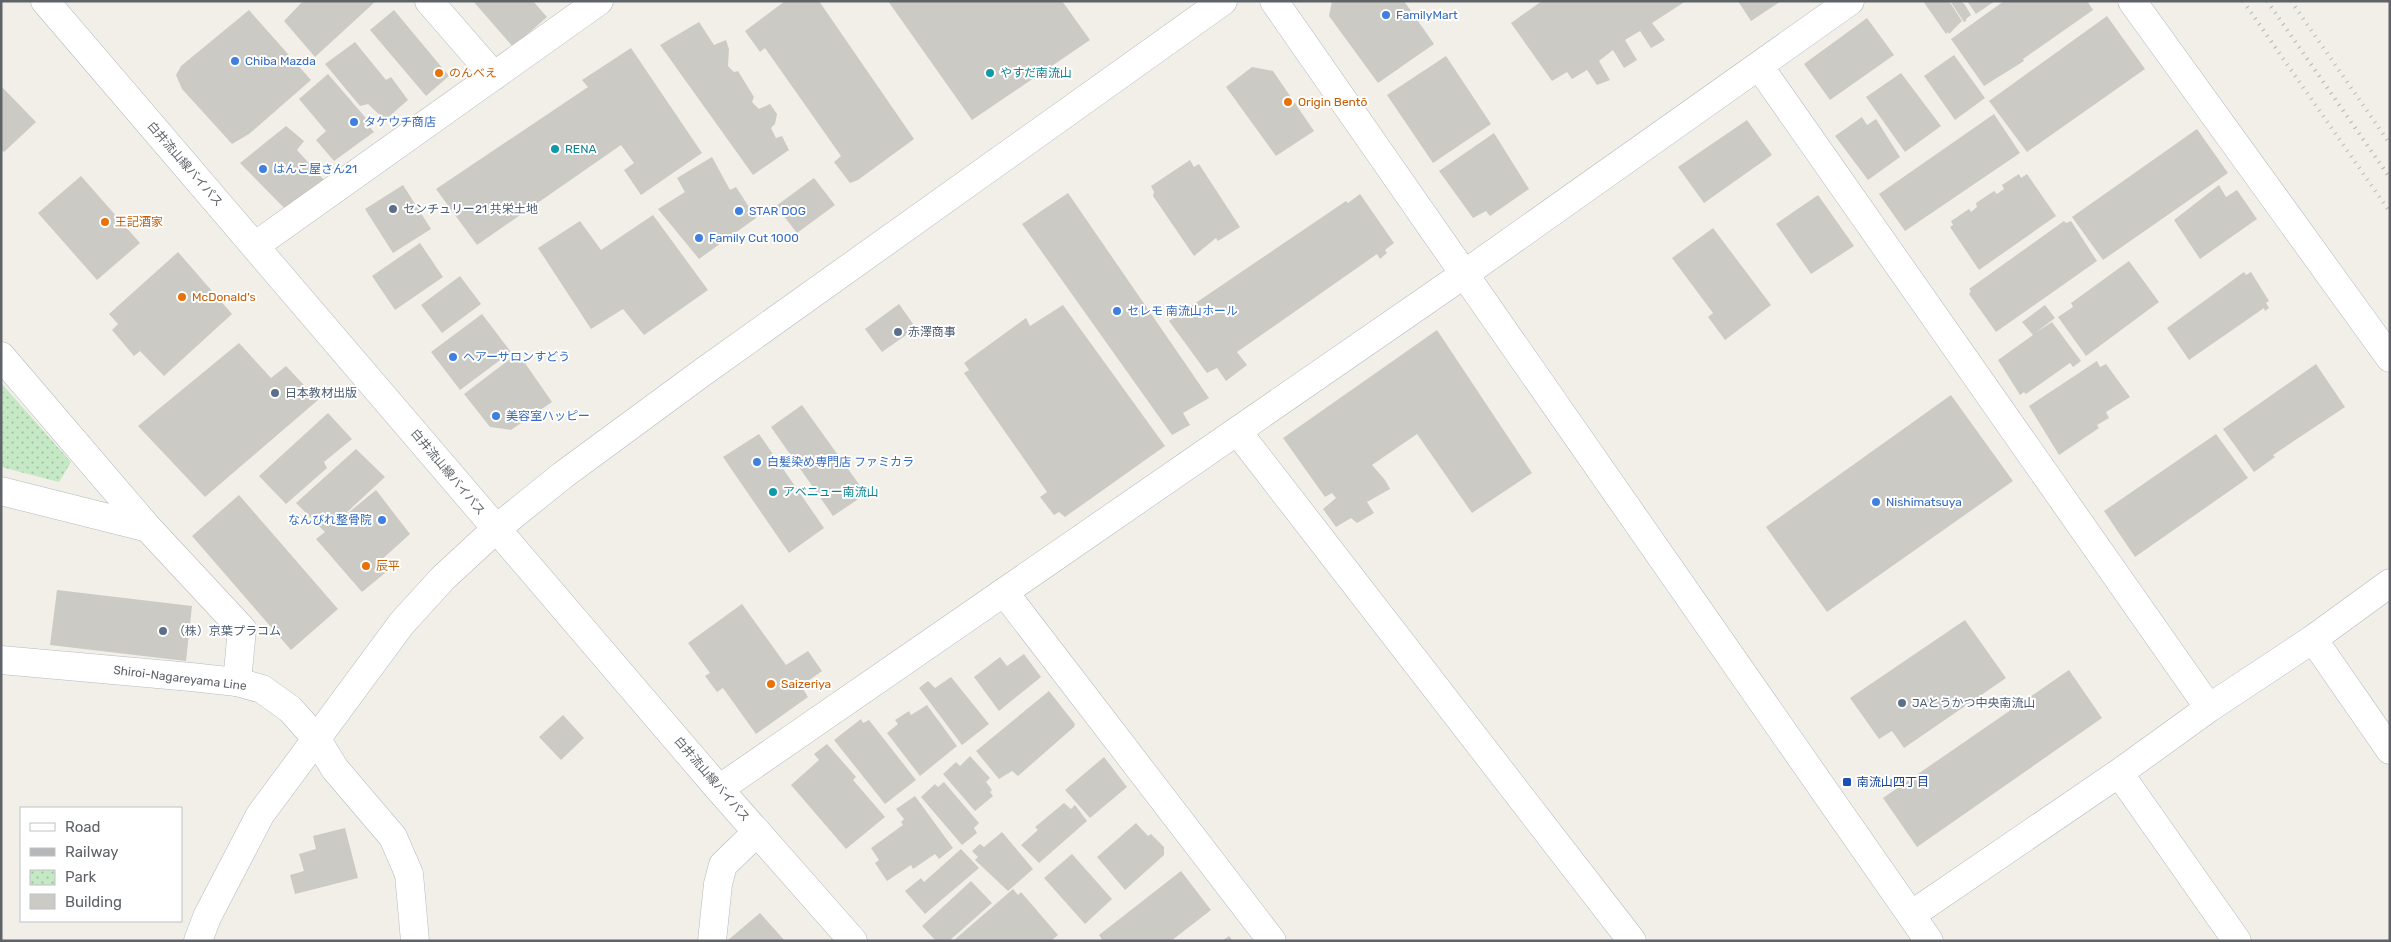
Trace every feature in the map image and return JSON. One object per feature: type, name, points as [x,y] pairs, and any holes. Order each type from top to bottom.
[{"type":"street","name":"白井流山線バイパス","points":[[45,1],[256,245],[719,789],[853,941]]},
{"type":"street","points":[[429,1],[494,76]]},
{"type":"street","points":[[256,245],[600,1]]},
{"type":"street","points":[[198,941],[207,917],[260,815],[402,623],[443,578],[496,529],[563,475],[702,372],[1223,1]]},
{"type":"street","points":[[1274,1],[1463,275],[1929,941]]},
{"type":"street","points":[[719,789],[1463,275],[1850,1]]},
{"type":"street","points":[[2132,1],[2390,358]]},
{"type":"street","points":[[1759,66],[2209,708]]},
{"type":"street","points":[[1,356],[148,528],[242,629],[237,682]]},
{"type":"street","points":[[1237,431],[1632,941]]},
{"type":"street","points":[[1,491],[148,528]]},
{"type":"street","points":[[1911,915],[2120,773],[2209,708],[2313,639],[2390,583]]},
{"type":"street","points":[[1004,592],[1272,941]]},
{"type":"street","points":[[2313,639],[2390,750]]},
{"type":"street","name":"Shiroi-Nagareyama Line","points":[[1,660],[237,682],[262,689],[290,709],[316,738],[335,769],[394,837],[409,874],[415,941]]},
{"type":"street","points":[[2120,773],[2237,941]]},
{"type":"street","points":[[712,941],[718,884],[723,865],[757,832]]},
{"type":"green space","points":[[1,383],[71,462],[59,482],[1,467]]},
{"type":"building","points":[[303,1],[376,1],[315,57],[284,21]]},
{"type":"building","points":[[473,1],[533,1],[547,17],[513,47]]},
{"type":"building","points":[[785,1],[819,1],[914,139],[858,180],[850,183],[834,162],[841,156],[765,48],[760,52],[745,31]]},
{"type":"building","name":"やすだ南流山","points":[[888,1],[1062,1],[1090,40],[972,120]]},
{"type":"building","points":[[1332,1],[1404,1],[1434,44],[1378,83],[1329,16]]},
{"type":"building","points":[[1542,1],[1686,1],[1652,23],[1665,40],[1651,48],[1640,31],[1625,40],[1637,60],[1624,68],[1613,50],[1599,61],[1610,80],[1597,85],[1587,70],[1572,79],[1567,72],[1552,81],[1511,23]]},
{"type":"building","points":[[1738,1],[1781,1],[1751,21]]},
{"type":"building","points":[[1923,1],[1949,1],[1962,21],[1949,34],[1948,32],[1946,34]]},
{"type":"building","points":[[1950,1],[1961,1],[1965,5],[1971,15],[1966,21],[1964,22]]},
{"type":"building","points":[[1967,1],[1995,1],[1976,14]]},
{"type":"building","points":[[2004,1],[2087,1],[2093,10],[2023,59],[2024,61],[1984,86],[1951,39]]},
{"type":"building","points":[[249,10],[311,80],[249,134],[232,144],[182,89],[176,75],[181,66]]},
{"type":"building","points":[[394,10],[449,76],[426,96],[370,30]]},
{"type":"building","points":[[2107,16],[2145,69],[2027,152],[1989,101]]},
{"type":"building","points":[[1867,18],[1894,55],[1830,100],[1804,64]]},
{"type":"building","points":[[699,22],[714,45],[726,40],[729,49],[728,66],[734,72],[738,71],[754,97],[752,102],[759,109],[770,104],[777,114],[775,124],[771,128],[776,138],[782,136],[789,150],[753,175],[660,45]]},
{"type":"building","points":[[355,42],[386,80],[391,77],[408,100],[385,120],[368,104],[360,106],[325,64]]},
{"type":"building","name":"RENA","points":[[631,48],[702,153],[641,195],[624,170],[634,163],[621,145],[477,245],[436,189],[588,87],[582,80]]},
{"type":"building","points":[[1954,55],[1985,98],[1955,120],[1924,76]]},
{"type":"building","points":[[1446,56],[1491,124],[1433,163],[1387,95]]},
{"type":"building","points":[[1252,67],[1273,71],[1314,131],[1276,156],[1226,87]]},
{"type":"building","points":[[1901,73],[1941,126],[1905,152],[1866,97]]},
{"type":"building","points":[[328,74],[371,124],[369,126],[374,132],[334,161],[316,140],[326,131],[299,99]]},
{"type":"building","points":[[1,86],[36,122],[4,152],[1,149]]},
{"type":"building","points":[[1994,114],[2020,153],[1905,231],[1879,194]]},
{"type":"building","points":[[1862,117],[1867,125],[1876,119],[1900,157],[1868,180],[1835,136]]},
{"type":"building","points":[[1747,120],[1772,155],[1704,203],[1678,167]]},
{"type":"building","points":[[286,126],[304,141],[297,150],[325,181],[288,212],[240,163]]},
{"type":"building","points":[[2197,129],[2228,173],[2103,260],[2072,217]]},
{"type":"building","points":[[1494,133],[1529,189],[1490,216],[1486,211],[1473,218],[1439,171]]},
{"type":"building","points":[[712,157],[730,190],[736,187],[756,218],[699,259],[658,209],[685,192],[677,178]]},
{"type":"building","points":[[1190,160],[1194,167],[1199,164],[1240,227],[1218,241],[1216,238],[1194,256],[1153,196],[1154,192],[1151,186]]},
{"type":"building","points":[[2019,174],[2021,178],[2027,174],[2056,216],[1979,270],[1950,227],[1953,225],[1951,221],[1969,209],[1971,212],[1977,207],[1976,203],[1994,191],[1997,194],[2004,189],[2002,185]]},
{"type":"building","points":[[81,176],[140,243],[97,280],[38,213]]},
{"type":"building","points":[[814,178],[835,205],[797,233],[776,206]]},
{"type":"building","points":[[403,185],[431,229],[393,253],[365,209]]},
{"type":"building","points":[[2219,185],[2226,197],[2237,190],[2257,219],[2200,259],[2174,220]]},
{"type":"building","name":"セレモ 南流山ホール","points":[[1068,193],[1209,398],[1183,413],[1190,425],[1172,435],[1022,224]]},
{"type":"building","points":[[1360,194],[1394,243],[1385,250],[1387,253],[1380,259],[1377,254],[1237,352],[1247,365],[1226,381],[1217,368],[1207,373],[1169,321],[1346,201],[1348,203]]},
{"type":"building","points":[[1818,195],[1854,246],[1811,274],[1776,224]]},
{"type":"building","points":[[653,215],[708,290],[644,335],[623,309],[591,329],[538,248],[580,221],[601,250]]},
{"type":"building","points":[[2064,221],[2066,223],[2071,221],[2097,261],[1996,332],[1969,294],[1971,291],[1969,289]]},
{"type":"building","points":[[1713,228],[1771,305],[1725,340],[1708,317],[1713,313],[1672,258]]},
{"type":"building","points":[[420,243],[443,277],[395,310],[372,276]]},
{"type":"building","points":[[178,252],[232,314],[164,376],[140,351],[134,356],[112,330],[118,324],[109,314]]},
{"type":"building","points":[[2129,261],[2159,302],[2086,356],[2058,317],[2073,307],[2071,303]]},
{"type":"building","points":[[2244,272],[2246,275],[2251,272],[2269,301],[2266,303],[2269,308],[2265,311],[2264,308],[2189,360],[2167,328]]},
{"type":"building","points":[[460,276],[481,304],[442,333],[421,305]]},
{"type":"building","points":[[899,304],[916,328],[882,352],[865,329]]},
{"type":"building","points":[[1063,305],[1165,446],[1065,517],[1059,512],[1054,515],[1040,497],[1047,492],[964,373],[969,370],[964,363],[1026,318],[1030,326]]},
{"type":"building","points":[[2045,305],[2055,318],[2035,333],[2052,322],[2081,361],[2073,367],[2070,363],[2026,394],[2024,392],[2020,395],[1998,360],[2033,335],[2022,322]]},
{"type":"building","points":[[482,314],[511,352],[460,390],[431,352]]},
{"type":"building","points":[[1437,330],[1532,473],[1472,513],[1417,434],[1372,465],[1390,489],[1367,502],[1374,513],[1357,523],[1351,518],[1336,527],[1323,509],[1336,498],[1332,493],[1325,497],[1283,438]]},
{"type":"building","points":[[239,343],[271,378],[286,366],[318,400],[205,497],[138,426]]},
{"type":"building","points":[[518,353],[552,402],[511,430],[490,427],[464,394]]},
{"type":"building","points":[[2097,361],[2100,367],[2106,364],[2130,397],[2106,412],[2109,418],[2097,425],[2099,428],[2059,455],[2029,406]]},
{"type":"building","points":[[2316,364],[2345,407],[2273,455],[2275,457],[2254,472],[2223,429]]},
{"type":"building","points":[[1951,395],[2013,481],[1827,612],[1766,527]]},
{"type":"building","points":[[802,405],[866,494],[833,516],[771,427]]},
{"type":"building","points":[[328,413],[352,439],[324,462],[327,468],[286,504],[259,476]]},
{"type":"building","name":"アベニュー南流山","points":[[759,434],[824,528],[789,553],[723,457]]},
{"type":"building","points":[[2216,434],[2248,478],[2135,557],[2104,511]]},
{"type":"building","points":[[356,449],[385,477],[331,527],[376,490],[410,534],[378,563],[385,573],[362,592],[316,539],[325,532],[296,503]]},
{"type":"building","points":[[239,495],[338,609],[291,650],[192,536]]},
{"type":"building","points":[[57,590],[192,606],[186,661],[50,645]]},
{"type":"building","points":[[742,604],[786,665],[808,651],[822,671],[801,686],[808,697],[756,734],[723,688],[717,692],[705,676],[710,673],[688,643]]},
{"type":"building","points":[[1965,620],[2006,678],[1904,748],[1892,731],[1879,739],[1850,698]]},
{"type":"building","points":[[1024,654],[1041,677],[999,711],[974,677],[1000,657],[1007,666]]},
{"type":"building","points":[[2069,670],[2102,718],[1917,847],[1883,798]]},
{"type":"building","points":[[951,677],[989,724],[962,745],[919,688],[928,681],[935,688]]},
{"type":"building","points":[[1049,691],[1075,724],[1074,727],[1018,776],[1012,771],[999,779],[976,751]]},
{"type":"building","points":[[927,705],[957,746],[920,776],[887,733],[898,724],[895,720],[909,711],[911,715]]},
{"type":"building","points":[[563,715],[584,738],[561,760],[539,737]]},
{"type":"building","points":[[861,719],[863,723],[869,720],[916,780],[885,804],[834,740]]},
{"type":"building","points":[[827,744],[856,777],[853,780],[885,817],[846,849],[791,785],[819,760],[814,754]]},
{"type":"building","points":[[970,756],[990,778],[986,782],[992,790],[990,792],[993,796],[975,811],[943,774],[956,762],[960,766]]},
{"type":"building","points":[[1104,757],[1127,787],[1090,818],[1065,790]]},
{"type":"building","points":[[944,782],[979,823],[974,828],[977,833],[962,845],[921,797],[935,784],[938,787]]},
{"type":"building","points":[[915,796],[953,848],[939,859],[935,854],[913,869],[911,865],[887,881],[875,863],[879,860],[871,848],[903,825],[901,822],[904,819],[896,809]]},
{"type":"building","points":[[1064,803],[1071,809],[1075,805],[1087,821],[1039,863],[1021,845],[1038,830],[1035,827]]},
{"type":"building","points":[[1136,823],[1148,836],[1151,834],[1164,847],[1164,855],[1125,890],[1097,857]]},
{"type":"building","points":[[345,828],[358,878],[295,894],[290,875],[304,871],[299,854],[316,849],[313,836]]},
{"type":"building","points":[[1002,832],[1033,869],[1008,891],[975,860],[978,857],[972,851],[980,844],[984,847]]},
{"type":"building","points":[[961,849],[979,868],[925,914],[905,891],[921,878],[924,882]]},
{"type":"building","points":[[1072,854],[1112,899],[1085,924],[1044,878]]},
{"type":"building","points":[[1181,871],[1211,910],[1171,941],[1103,941],[1099,935]]},
{"type":"building","points":[[971,881],[992,903],[949,941],[936,941],[922,926]]},
{"type":"building","points":[[1013,889],[1018,895],[1021,892],[1058,935],[1051,941],[953,941]]},
{"type":"building","points":[[760,913],[785,941],[727,941]]},
{"type":"building","points":[[1229,936],[1233,941],[1222,941]]},
{"type":"railway","points":[[2243,1],[2390,212]]},
{"type":"railway","points":[[2267,1],[2390,178]]},
{"type":"railway","points":[[2291,1],[2390,144]]},
{"type":"place","name":"FamilyMart","points":[[1386,15]]},
{"type":"place","name":"Chiba Mazda","points":[[235,61]]},
{"type":"place","name":"のんべえ","points":[[439,73]]},
{"type":"place","name":"やすだ南流山","points":[[990,73]]},
{"type":"place","name":"Origin Bentō","points":[[1288,102]]},
{"type":"place","name":"タケウチ商店","points":[[354,122]]},
{"type":"place","name":"RENA","points":[[555,149]]},
{"type":"place","name":"はんこ屋さん21","points":[[263,169]]},
{"type":"place","name":"センチュリー21 共栄土地","points":[[393,209]]},
{"type":"place","name":"STAR DOG","points":[[739,211]]},
{"type":"place","name":"王記酒家","points":[[105,222]]},
{"type":"place","name":"Family Cut 1000","points":[[699,238]]},
{"type":"place","name":"McDonald's","points":[[182,297]]},
{"type":"place","name":"セレモ 南流山ホール","points":[[1117,311]]},
{"type":"place","name":"赤澤商事","points":[[898,332]]},
{"type":"place","name":"ヘアーサロンすどう","points":[[453,357]]},
{"type":"place","name":"日本教材出版","points":[[275,393]]},
{"type":"place","name":"美容室ハッピー","points":[[496,416]]},
{"type":"place","name":"白髪染め専門店 ファミカラ","points":[[757,462]]},
{"type":"place","name":"アベニュー南流山","points":[[773,492]]},
{"type":"place","name":"Nishimatsuya","points":[[1876,502]]},
{"type":"place","name":"なんびれ整骨院","points":[[382,520]]},
{"type":"place","name":"辰平","points":[[366,566]]},
{"type":"place","name":"（株）京葉プラコム","points":[[163,631]]},
{"type":"place","name":"Saizeriya","points":[[771,684]]},
{"type":"place","name":"JAとうかつ中央南流山","points":[[1902,703]]},
{"type":"place","name":"南流山四丁目","points":[[1847,782]]}]
